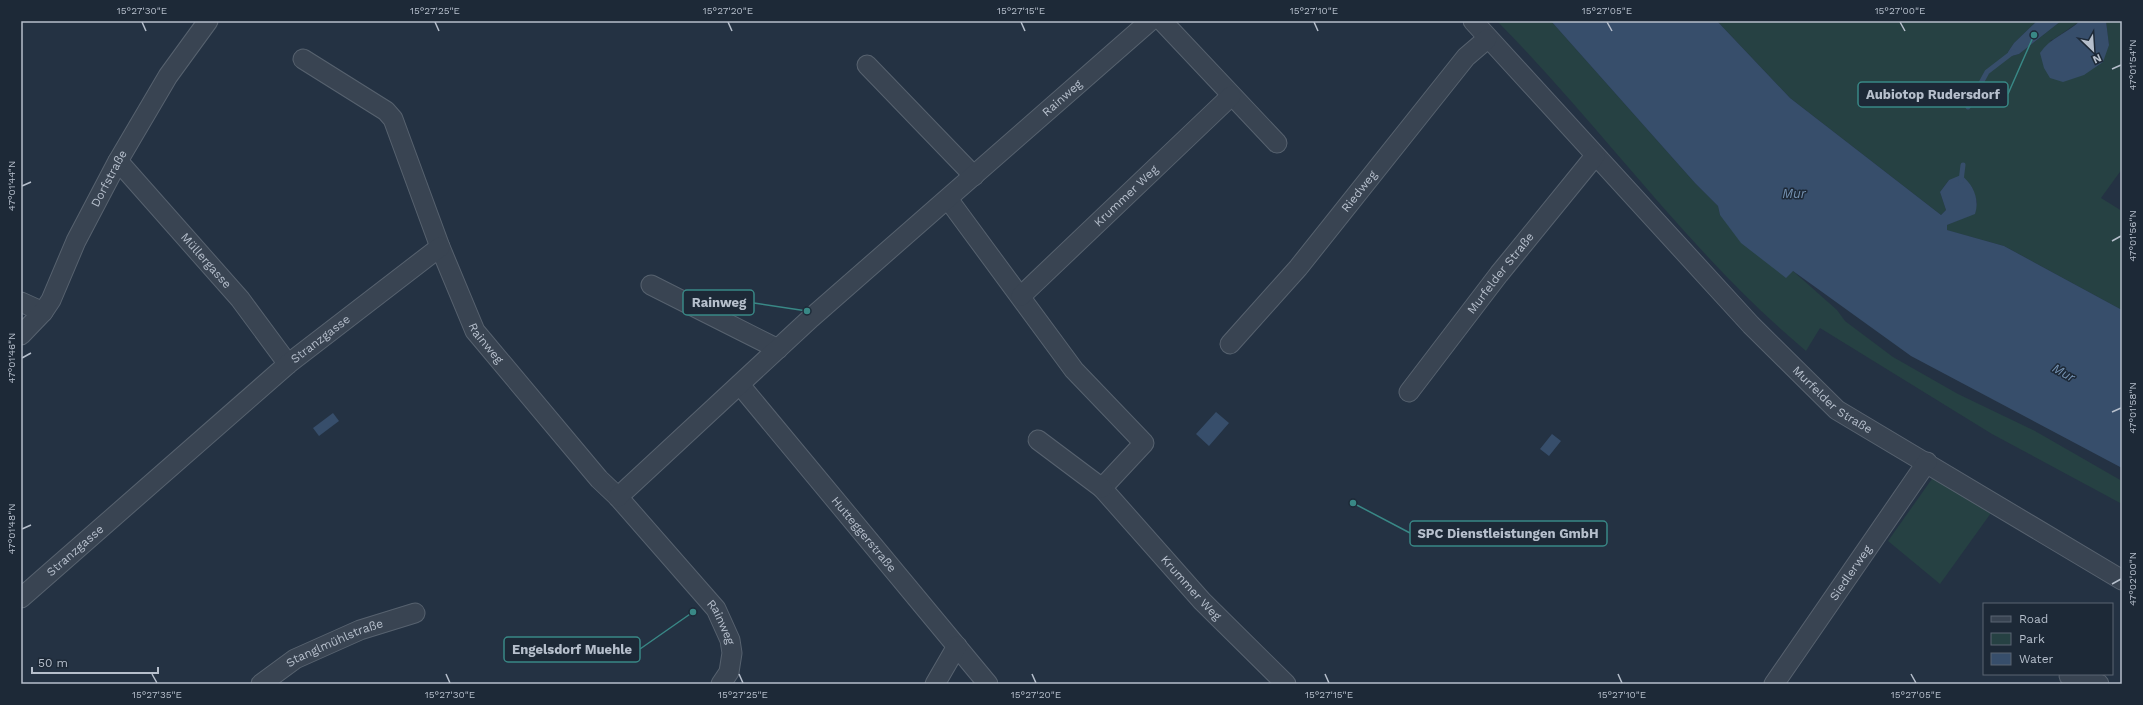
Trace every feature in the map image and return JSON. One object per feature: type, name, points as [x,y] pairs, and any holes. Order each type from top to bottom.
[{"type":"street","name":"Rainweg","points":[[618,497],[778,349],[1150,21]]},
{"type":"street","points":[[1162,21],[1231,96],[1277,142]]},
{"type":"street","name":"Murfelder Straße","points":[[1473,21],[1751,325],[1837,410],[1927,462],[2122,580]]},
{"type":"street","name":"Dorfstraße","points":[[21,335],[43,312],[51,300],[76,241],[118,162],[168,76],[204,22]]},
{"type":"street","name":"Riedweg","points":[[1230,344],[1298,268],[1466,57],[1487,38]]},
{"type":"street","points":[[303,59],[386,111],[393,119],[440,247]]},
{"type":"street","points":[[867,65],[974,176]]},
{"type":"street","name":"Krummer Weg","points":[[1020,296],[1231,96]]},
{"type":"street","name":"Murfelder Straße","points":[[1409,392],[1499,274],[1595,156]]},
{"type":"street","name":"Müllergasse","points":[[118,162],[240,299],[288,364]]},
{"type":"street","points":[[948,199],[1074,370],[1144,444],[1102,488]]},
{"type":"street","name":"Rainweg","points":[[440,247],[475,332],[598,479],[618,497],[712,603],[730,640],[732,653],[729,672],[721,684]]},
{"type":"street","name":"Stranzgasse","points":[[21,598],[288,364],[440,247]]},
{"type":"street","points":[[651,285],[778,349]]},
{"type":"street","points":[[21,302],[43,312]]},
{"type":"street","name":"Hutteggerstraße","points":[[740,385],[988,684]]},
{"type":"street","name":"Krummer Weg","points":[[1038,440],[1102,488],[1202,601],[1286,684]]},
{"type":"street","name":"Siedlerweg","points":[[1774,684],[1927,462]]},
{"type":"street","name":"Stanglmühlstraße","points":[[261,684],[295,659],[360,630],[415,613]]},
{"type":"street","points":[[935,684],[957,646]]},
{"type":"street","points":[[2069,676],[2099,684]]},
{"type":"green space","points":[[1497,21],[1551,21],[1695,183],[1718,206],[1720,215],[1793,271],[1837,310],[1845,321],[1893,357],[1958,394],[2035,431],[2122,481],[2122,504],[1992,434],[1820,328],[1806,351],[1724,274],[1685,232],[1574,104]]},
{"type":"green space","points":[[1717,21],[2037,21],[2014,43],[2008,52],[2008,57],[2019,54],[2061,21],[2080,21],[2049,41],[2109,45],[2106,21],[2122,21],[2122,169],[2101,198],[2122,211],[2122,310],[2004,246],[1946,230],[1947,225],[1975,213],[1977,202],[1972,187],[1949,180],[1940,192],[1946,210],[1941,215],[1790,98]]},
{"type":"green space","points":[[1934,476],[1991,513],[1940,584],[1888,541]]},
{"type":"water","name":"Mur","points":[[1551,21],[1717,21],[1790,98],[1941,215],[1946,210],[1940,192],[1949,180],[1961,175],[1972,187],[1976,197],[1977,203],[1975,214],[1947,225],[1947,230],[2004,246],[2122,310],[2122,468],[1911,356],[1793,271],[1786,278],[1741,243],[1720,215],[1718,206],[1695,183]]},
{"type":"water","points":[[2037,21],[2061,21],[2019,54],[2008,57],[2008,52],[2014,43]]},
{"type":"water","points":[[2080,21],[2106,21],[2109,45],[2103,62],[2084,75],[2063,82],[2050,78],[2044,68],[2040,53],[2054,39]]},
{"type":"water","points":[[1216,412],[1229,423],[1209,446],[1196,434]]},
{"type":"water","points":[[333,413],[339,421],[319,436],[313,428]]},
{"type":"water","points":[[1552,434],[1561,441],[1549,456],[1540,449]]},
{"type":"waterway","points":[[1968,107],[1987,72],[2013,52]]},
{"type":"waterway","points":[[1961,181],[1963,165]]},
{"type":"place","name":"Aubiotop Rudersdorf","points":[[2034,35]]},
{"type":"place","name":"Rainweg","points":[[807,311]]},
{"type":"place","name":"SPC Dienstleistungen GmbH","points":[[1353,503]]},
{"type":"place","name":"Engelsdorf Muehle","points":[[693,612]]}]
